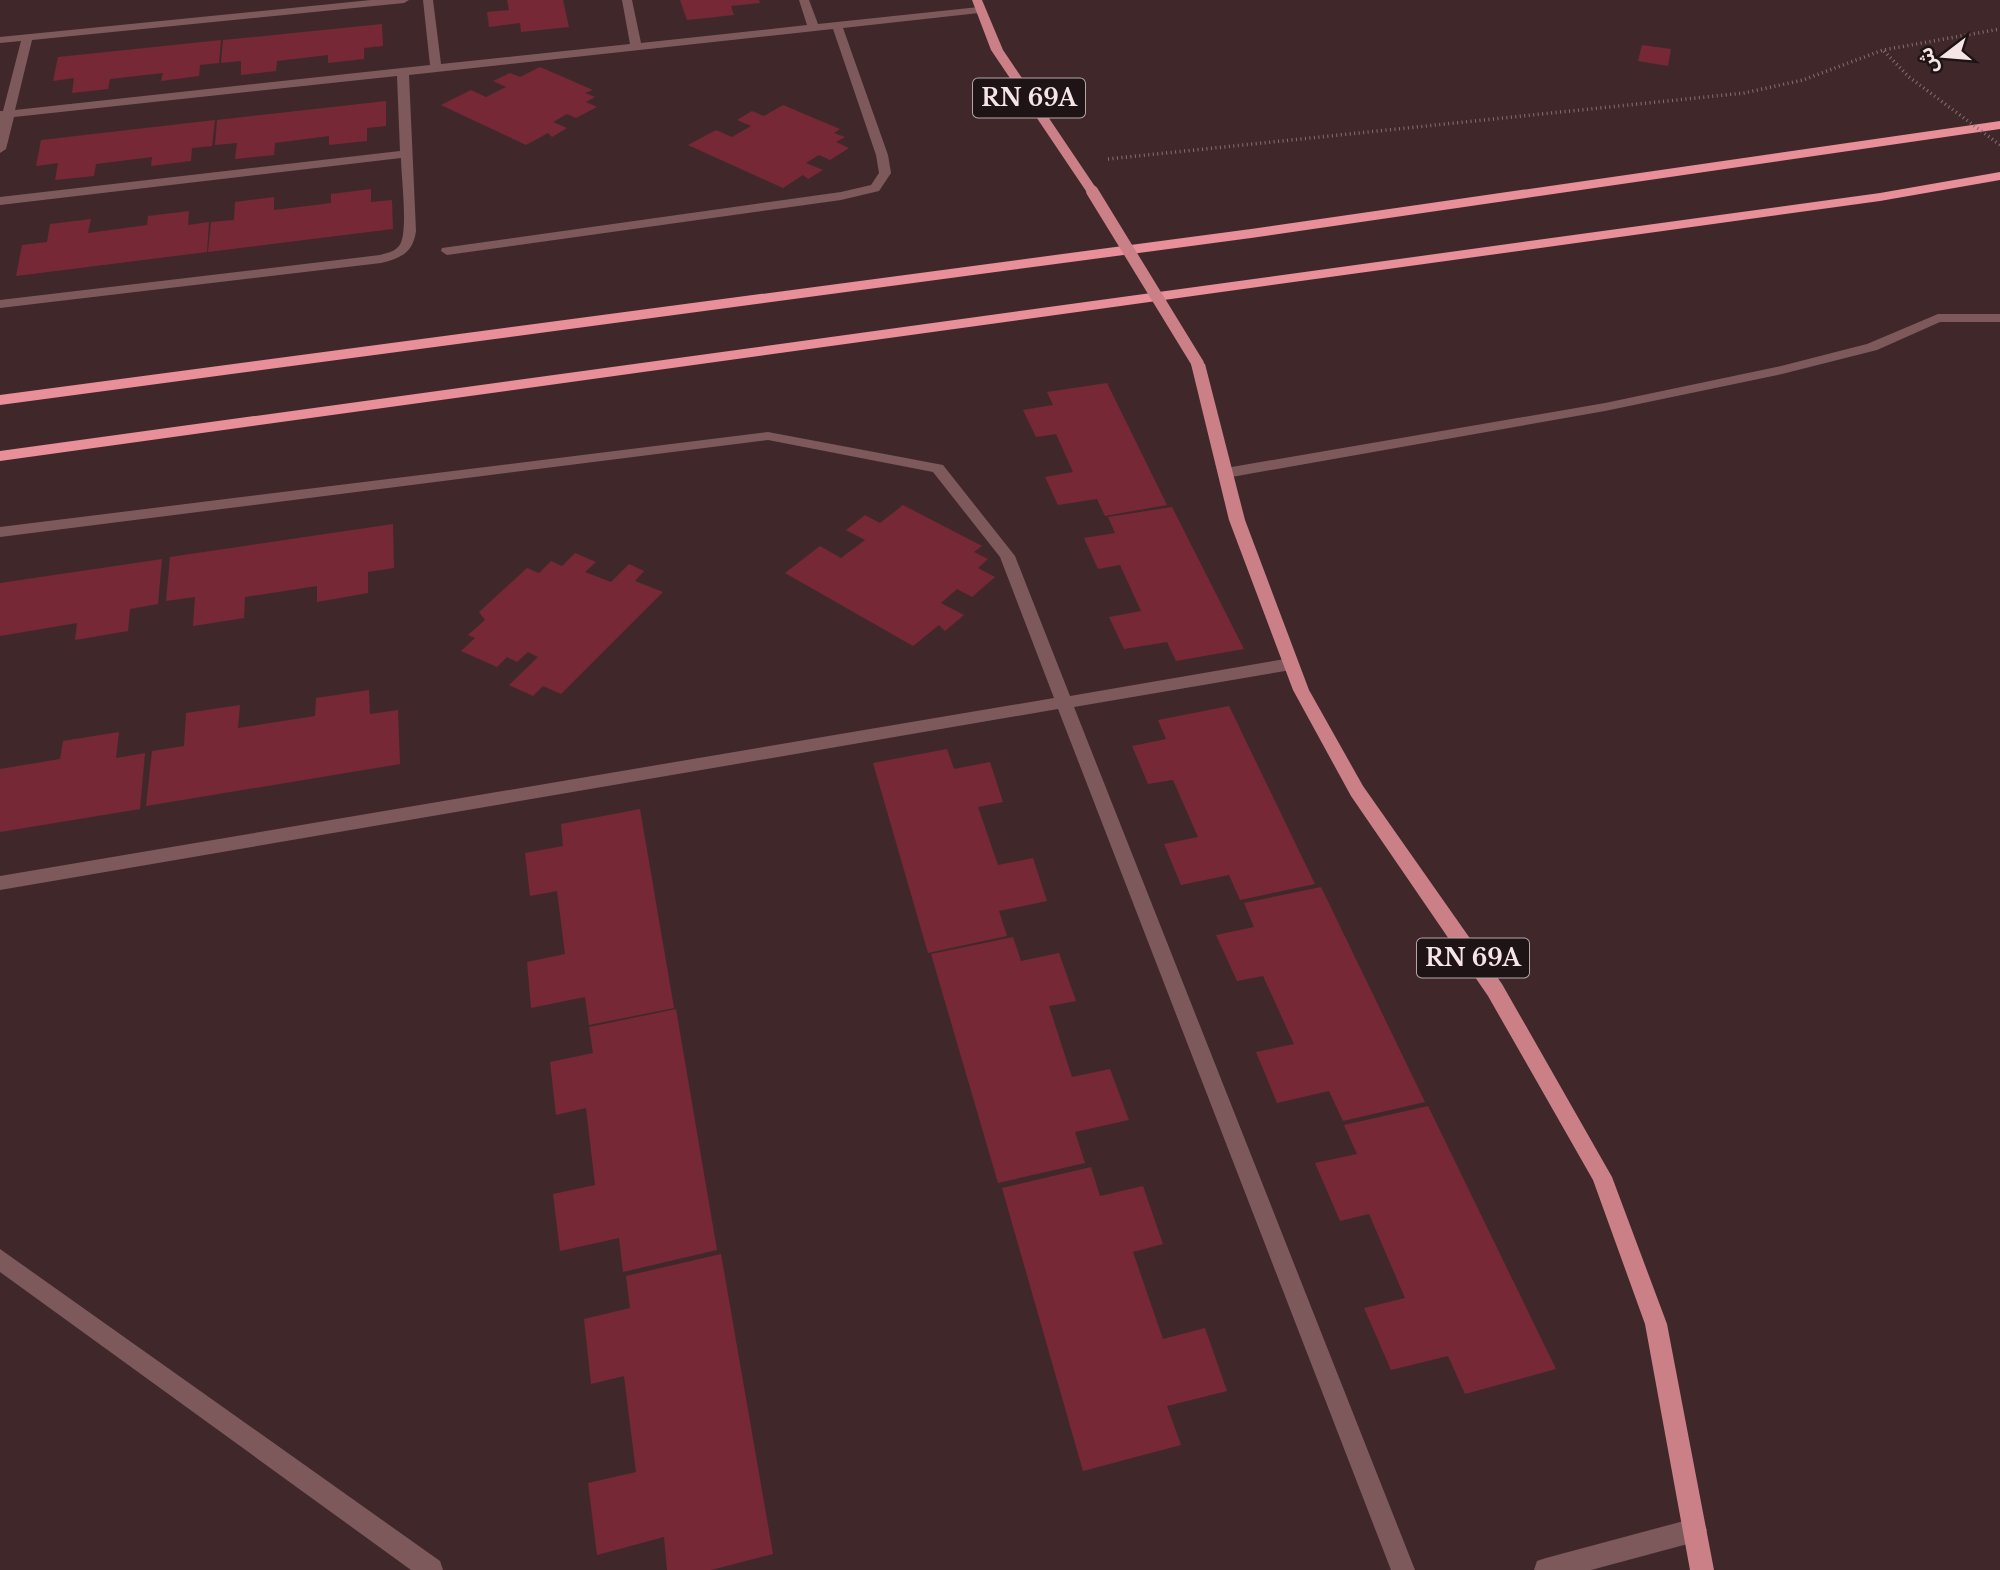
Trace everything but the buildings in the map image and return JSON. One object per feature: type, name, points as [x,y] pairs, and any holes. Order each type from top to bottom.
[{"type":"highway","points":[[0,400],[496,332],[1201,242],[2000,125]]},
{"type":"highway","points":[[0,456],[1853,201],[2000,176]]},
{"type":"main road","name":"RN 69A","points":[[978,5],[997,50],[1092,191],[1198,364],[1237,520],[1301,690],[1357,790],[1495,990],[1602,1177],[1656,1324],[1702,1570]]},
{"type":"street","points":[[0,40],[404,0]]},
{"type":"street","points":[[428,0],[436,68]]},
{"type":"street","points":[[627,0],[636,47]]},
{"type":"street","points":[[804,0],[814,28]]},
{"type":"street","points":[[5,114],[837,26],[978,5]]},
{"type":"street","points":[[447,251],[841,196],[875,188],[885,173],[882,155],[837,26]]},
{"type":"street","points":[[0,149],[5,114],[27,38]]},
{"type":"street","points":[[0,304],[367,261],[398,254],[408,245],[410,231],[403,72]]},
{"type":"street","points":[[0,201],[407,155]]},
{"type":"street","points":[[1226,473],[1605,407],[1782,370],[1872,347],[1938,318],[2000,318]]},
{"type":"street","points":[[0,532],[768,436],[938,468],[1007,556],[1403,1570]]},
{"type":"street","points":[[0,883],[1291,664]]},
{"type":"street","points":[[0,1259],[431,1570]]},
{"type":"street","points":[[1546,1570],[1695,1530]]},
{"type":"path","points":[[1073,162],[1723,96],[1803,80],[1884,50],[2000,29]]},
{"type":"path","points":[[1884,50],[1909,77],[2000,145]]}]
